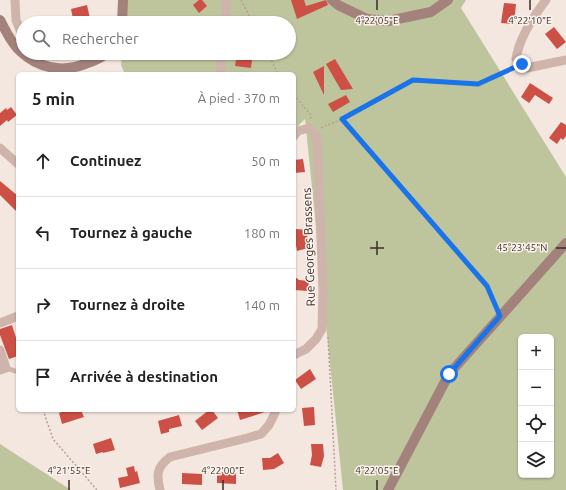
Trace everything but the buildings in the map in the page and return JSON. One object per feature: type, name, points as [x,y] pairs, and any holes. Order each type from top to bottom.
[{"type":"street","points":[[15,0],[16,20]]},
{"type":"street","points":[[122,16],[123,0]]},
{"type":"street","points":[[226,16],[227,0]]},
{"type":"street","points":[[332,0],[338,5],[367,19],[388,21],[431,12],[448,0]]},
{"type":"street","points":[[546,0],[535,15],[518,49],[516,59],[527,68],[566,60]]},
{"type":"street","points":[[0,20],[16,47]]},
{"type":"street","points":[[31,60],[57,69],[76,68],[97,60]]},
{"type":"street","points":[[220,72],[221,60]]},
{"type":"street","points":[[296,134],[298,131],[309,128]]},
{"type":"street","name":"Rue Georges Brassens","points":[[309,128],[317,137],[323,290],[322,329]]},
{"type":"street","points":[[0,148],[16,161]]},
{"type":"street","points":[[388,490],[449,374],[566,243]]},
{"type":"street","points":[[0,323],[16,317]]},
{"type":"street","points":[[296,354],[306,349],[316,339],[322,329]]},
{"type":"street","points":[[0,350],[3,369]]},
{"type":"street","points":[[160,490],[157,479],[160,465],[170,457],[261,434],[269,425],[275,412]]},
{"type":"lane","points":[[3,369],[16,372]]},
{"type":"path","points":[[241,0],[249,16]]},
{"type":"path","points":[[271,60],[277,72]]},
{"type":"path","points":[[296,97],[311,115],[309,128],[322,128],[342,119],[413,80],[478,84],[522,64]]},
{"type":"path","points":[[342,119],[487,286],[500,316]]},
{"type":"path","points":[[322,329],[328,330],[336,490]]},
{"type":"path","points":[[43,412],[52,439],[97,490]]},
{"type":"green space","points":[[127,0],[466,0],[461,8],[566,177],[566,490],[343,490],[305,119],[296,128],[296,72],[124,72],[121,65],[121,60],[296,60],[296,16],[126,16]]},
{"type":"green space","points":[[0,444],[71,490],[0,490]]},
{"type":"route","points":[[449,374],[500,316],[487,286],[342,119],[413,80],[478,84],[522,64]]}]
